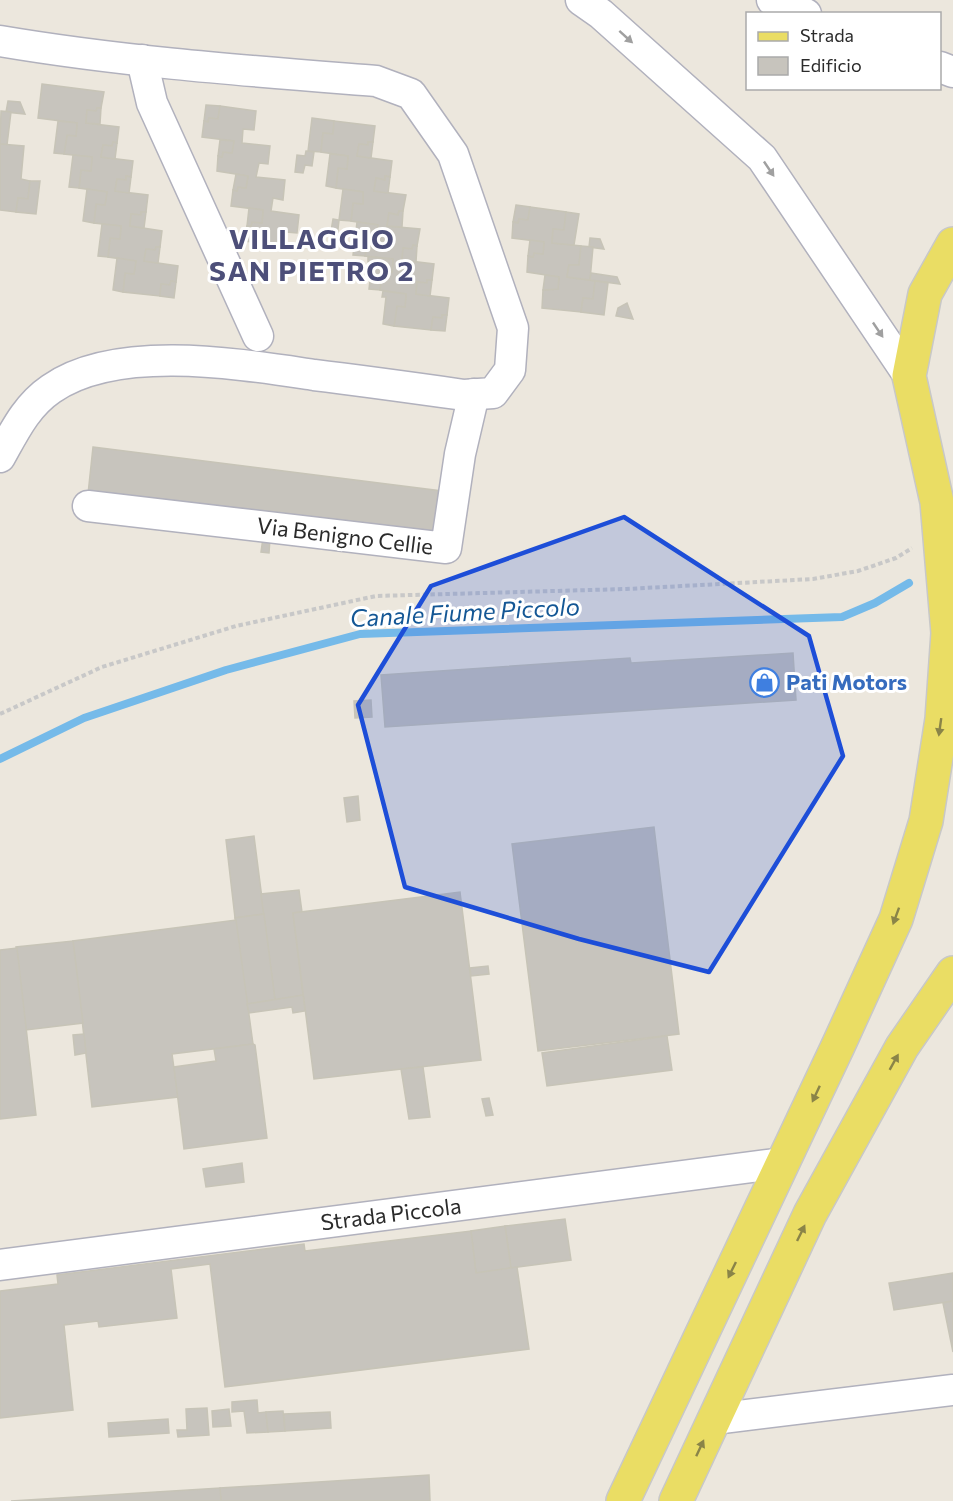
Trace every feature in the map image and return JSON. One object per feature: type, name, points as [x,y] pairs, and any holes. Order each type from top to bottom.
[{"type":"main road","points":[[623,1501],[896,919],[926,821],[942,718],[948,633],[945,513],[909,376],[925,294],[953,244]]},
{"type":"main road","points":[[676,1501],[810,1214],[902,1047],[953,973]]},
{"type":"street","points":[[581,0],[601,14],[762,158],[909,376]]},
{"type":"street","points":[[772,0],[801,12]]},
{"type":"street","points":[[0,41],[142,60],[376,81],[411,94],[453,154],[513,328],[510,370],[503,383],[493,393],[474,394],[199,359],[131,363],[88,372],[52,388],[27,409],[0,457]]},
{"type":"street","points":[[142,60],[152,103],[258,336]]},
{"type":"street","name":"Via Benigno Cellie","points":[[88,506],[446,548],[460,454],[474,394]]},
{"type":"street","name":"Strada Piccola","points":[[0,1265],[783,1163]]},
{"type":"street","points":[[714,1419],[953,1390]]},
{"type":"path","points":[[0,714],[102,667],[236,626],[376,596],[626,589],[813,579],[858,571],[896,558],[916,546]]},
{"type":"highlighted area","points":[[624,517],[809,636],[843,756],[709,972],[579,939],[405,887],[358,705],[431,586]]},
{"type":"building","points":[[42,84],[104,92],[101,108],[97,108],[96,111],[87,110],[86,123],[119,127],[117,143],[113,142],[112,146],[103,145],[101,157],[133,161],[131,177],[126,176],[126,180],[117,179],[115,191],[148,195],[146,212],[141,212],[141,215],[131,214],[130,226],[162,231],[160,247],[156,247],[155,250],[146,249],[144,261],[178,266],[176,282],[171,281],[170,285],[161,284],[160,296],[123,292],[125,273],[134,274],[136,261],[108,257],[110,238],[120,239],[121,226],[94,223],[96,204],[105,205],[107,192],[79,188],[81,170],[91,171],[92,157],[64,154],[67,135],[76,136],[77,123],[38,118]]},
{"type":"building","points":[[8,101],[20,102],[25,114],[6,112]]},
{"type":"building","points":[[206,105],[220,106],[218,119],[209,118],[208,122],[204,121]]},
{"type":"building","points":[[220,106],[256,111],[254,130],[243,129],[242,143],[270,146],[268,164],[259,163],[256,177],[285,180],[283,200],[273,198],[271,211],[299,215],[297,233],[286,232],[285,246],[245,241],[247,226],[251,226],[252,222],[262,223],[263,210],[231,206],[233,190],[237,191],[238,187],[246,188],[248,176],[217,171],[218,156],[222,157],[223,152],[232,153],[234,141],[202,137],[204,121],[208,122],[209,118],[218,119]]},
{"type":"building","points":[[97,108],[101,108],[100,124],[86,123],[87,110],[96,111]]},
{"type":"building","points":[[1,111],[11,112],[7,145],[0,144]]},
{"type":"building","points":[[312,118],[334,121],[333,134],[323,133],[321,152],[308,151]]},
{"type":"building","points":[[58,121],[77,123],[76,136],[67,135],[64,154],[54,153]]},
{"type":"building","points":[[334,121],[375,126],[373,142],[368,142],[368,145],[359,144],[357,156],[392,161],[390,177],[385,176],[385,180],[376,178],[374,191],[406,195],[403,211],[399,211],[398,215],[389,213],[387,226],[420,229],[417,246],[413,245],[412,249],[403,248],[402,260],[434,264],[432,280],[427,280],[427,283],[417,282],[416,294],[449,298],[447,315],[442,315],[442,318],[433,317],[431,330],[394,326],[397,306],[405,307],[406,294],[380,290],[382,271],[392,272],[393,259],[365,256],[368,237],[377,238],[378,225],[351,221],[353,203],[363,204],[363,192],[336,188],[338,168],[347,169],[348,156],[321,152],[323,133],[333,134]]},
{"type":"building","points":[[220,140],[234,141],[232,153],[223,152],[222,157],[218,156]]},
{"type":"building","points":[[113,142],[117,143],[115,159],[101,157],[103,145],[112,146]]},
{"type":"building","points":[[368,142],[373,142],[371,158],[357,156],[359,144],[368,145]]},
{"type":"building","points":[[0,144],[24,146],[21,179],[30,181],[28,199],[18,198],[16,212],[0,210]]},
{"type":"building","points":[[306,151],[314,152],[312,166],[305,165],[303,173],[295,172],[297,155],[305,156]]},
{"type":"building","points":[[330,154],[348,156],[347,169],[338,168],[336,188],[326,186]]},
{"type":"building","points":[[73,155],[92,157],[91,171],[81,170],[79,188],[69,187]]},
{"type":"building","points":[[236,174],[248,176],[246,188],[238,187],[237,191],[233,190]]},
{"type":"building","points":[[126,176],[131,177],[129,193],[115,191],[117,179],[126,180]]},
{"type":"building","points":[[385,176],[390,177],[388,193],[374,191],[376,178],[385,180]]},
{"type":"building","points":[[30,181],[40,181],[36,214],[16,212],[18,198],[28,199]]},
{"type":"building","points":[[87,189],[107,192],[105,205],[96,204],[94,223],[83,221]]},
{"type":"building","points":[[343,189],[363,192],[363,204],[353,203],[351,221],[339,220]]},
{"type":"building","points":[[516,205],[530,207],[528,220],[519,219],[518,223],[513,222]]},
{"type":"building","points":[[530,207],[566,212],[564,230],[553,229],[552,243],[581,246],[579,265],[569,265],[567,277],[595,281],[593,299],[583,298],[581,312],[542,308],[543,290],[558,289],[559,277],[527,272],[528,256],[533,257],[534,253],[543,254],[544,242],[512,238],[513,222],[518,223],[519,219],[528,220]]},
{"type":"building","points":[[249,208],[263,210],[262,223],[252,222],[251,226],[247,226]]},
{"type":"building","points":[[399,211],[403,211],[402,227],[387,226],[389,213],[398,215]]},
{"type":"building","points":[[141,212],[146,212],[144,228],[130,226],[131,214],[141,215]]},
{"type":"building","points":[[566,212],[579,214],[574,245],[552,243],[553,229],[564,230]]},
{"type":"building","points":[[333,219],[339,220],[337,238],[330,237]]},
{"type":"building","points":[[357,222],[378,225],[377,238],[368,237],[365,256],[353,255]]},
{"type":"building","points":[[102,224],[121,226],[120,239],[110,238],[108,257],[98,256]]},
{"type":"building","points":[[590,238],[600,239],[604,249],[589,247]]},
{"type":"building","points":[[530,240],[544,242],[543,254],[534,253],[533,257],[528,256]]},
{"type":"building","points":[[413,245],[417,246],[416,262],[402,260],[403,248],[412,249]]},
{"type":"building","points":[[581,246],[593,247],[590,280],[567,277],[569,265],[579,265]]},
{"type":"building","points":[[156,247],[160,247],[158,263],[144,261],[146,249],[155,250]]},
{"type":"building","points":[[368,257],[393,259],[392,272],[382,271],[380,290],[369,289],[372,263],[368,262]]},
{"type":"building","points":[[117,258],[136,261],[134,274],[125,273],[123,292],[113,290]]},
{"type":"building","points":[[591,273],[617,277],[620,284],[590,280]]},
{"type":"building","points":[[545,275],[559,277],[558,289],[543,290]]},
{"type":"building","points":[[427,280],[432,280],[430,296],[416,294],[417,282],[427,283]]},
{"type":"building","points":[[171,281],[176,282],[174,298],[160,296],[161,284],[170,285]]},
{"type":"building","points":[[595,281],[608,283],[604,315],[581,312],[583,298],[593,299]]},
{"type":"building","points":[[383,291],[406,294],[405,307],[397,306],[394,326],[383,324],[386,297],[382,297]]},
{"type":"building","points":[[627,303],[633,319],[616,316],[618,308]]},
{"type":"building","points":[[442,315],[447,315],[445,331],[431,330],[433,317],[442,318]]},
{"type":"building","points":[[93,447],[442,491],[436,537],[88,494]]},
{"type":"building","points":[[263,538],[270,539],[269,553],[261,552]]},
{"type":"building","points":[[793,653],[796,700],[385,727],[381,675],[630,658],[631,663]]},
{"type":"building","points":[[371,700],[372,717],[355,718],[354,701]]},
{"type":"building","points":[[358,796],[360,820],[347,822],[344,798]]},
{"type":"building","points":[[654,827],[679,1034],[538,1051],[512,844]]},
{"type":"building","points":[[254,836],[264,914],[235,918],[226,840]]},
{"type":"building","points":[[299,890],[302,912],[293,913],[303,995],[275,1000],[261,894]]},
{"type":"building","points":[[460,892],[481,1060],[314,1079],[293,913]]},
{"type":"building","points":[[264,914],[275,1000],[247,1004],[235,918]]},
{"type":"building","points":[[236,920],[253,1044],[172,1054],[178,1097],[92,1107],[73,941]]},
{"type":"building","points":[[73,941],[83,1023],[26,1030],[16,947]]},
{"type":"building","points":[[17,948],[36,1115],[0,1119],[0,950]]},
{"type":"building","points":[[488,966],[489,974],[471,976],[470,968]]},
{"type":"building","points":[[303,995],[305,1011],[293,1013],[292,1007],[249,1013],[247,1004]]},
{"type":"building","points":[[84,1034],[86,1053],[75,1055],[73,1035]]},
{"type":"building","points":[[667,1036],[672,1070],[547,1086],[542,1053]]},
{"type":"building","points":[[255,1045],[267,1138],[184,1149],[174,1067],[216,1061],[214,1049]]},
{"type":"building","points":[[423,1067],[430,1117],[409,1119],[401,1069]]},
{"type":"building","points":[[489,1098],[493,1115],[486,1116],[482,1099]]},
{"type":"building","points":[[242,1163],[244,1182],[206,1187],[203,1169]]},
{"type":"building","points":[[565,1219],[571,1260],[511,1268],[505,1226]]},
{"type":"building","points":[[505,1226],[511,1268],[476,1273],[471,1231]]},
{"type":"building","points":[[471,1231],[476,1273],[517,1267],[529,1349],[225,1387],[210,1264],[171,1269],[177,1318],[99,1327],[98,1321],[64,1325],[73,1410],[0,1418],[0,1291],[58,1284],[57,1275],[304,1244],[305,1251]]},
{"type":"building","points":[[953,1273],[953,1301],[894,1310],[889,1283]]},
{"type":"building","points":[[953,1301],[953,1352],[943,1303]]},
{"type":"building","points":[[257,1400],[258,1413],[266,1412],[268,1432],[247,1433],[244,1411],[232,1412],[232,1402]]},
{"type":"building","points":[[207,1408],[209,1435],[178,1437],[177,1430],[187,1430],[186,1409]]},
{"type":"building","points":[[229,1409],[231,1426],[213,1427],[212,1411]]},
{"type":"building","points":[[283,1411],[285,1431],[268,1432],[266,1412]]},
{"type":"building","points":[[330,1412],[331,1428],[285,1431],[284,1414]]},
{"type":"building","points":[[168,1419],[169,1433],[109,1437],[108,1423]]},
{"type":"building","points":[[429,1475],[430,1501],[221,1501],[220,1488]]},
{"type":"building","points":[[220,1488],[221,1501],[11,1501]]},
{"type":"waterway","name":"Canale Fiume Piccolo","points":[[0,759],[84,718],[226,670],[360,634],[842,617],[875,603],[909,583]]},
{"type":"place","name":"Pati Motors","points":[[765,682]]},
{"type":"district","name":"VILLAGGIO SAN PIETRO 2","points":[[312,255]]}]
